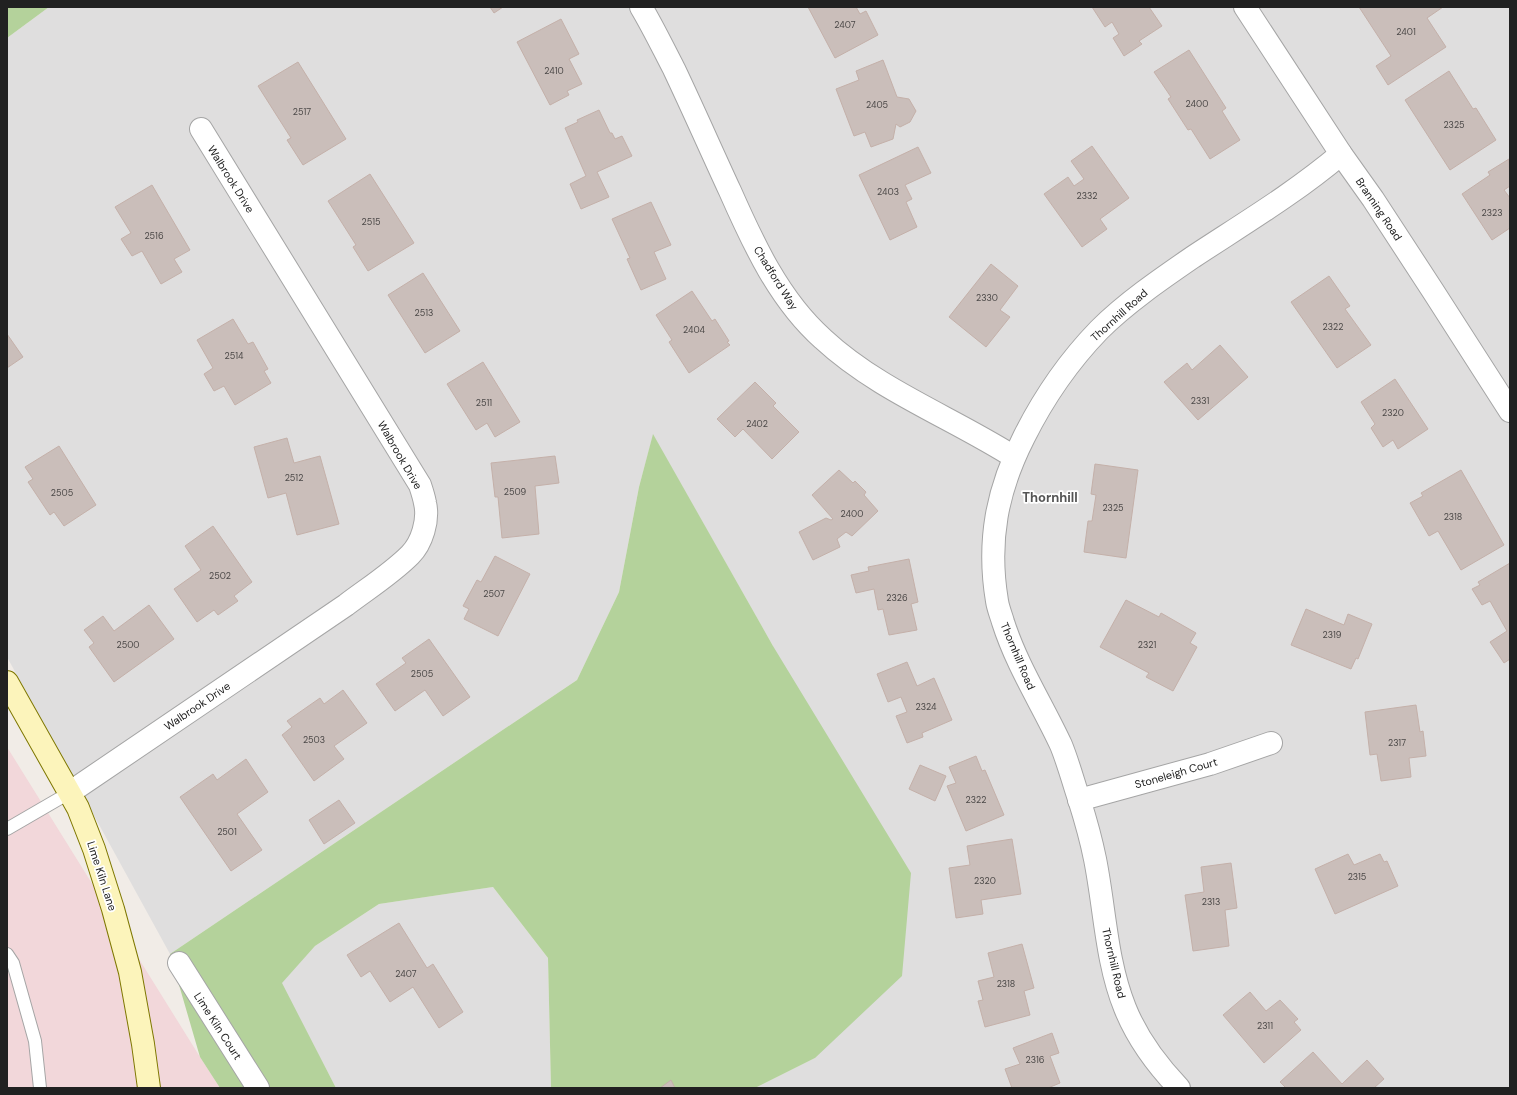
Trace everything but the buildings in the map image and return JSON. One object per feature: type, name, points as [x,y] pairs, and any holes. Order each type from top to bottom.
[{"type":"main road","name":"Lime Kiln Lane","points":[[7,682],[78,808],[94,849],[113,909],[130,972],[149,1088]]},
{"type":"street","name":"Chadford Way","points":[[641,7],[652,24],[688,99],[750,236],[781,290],[799,314],[821,338],[862,370],[1014,457]]},
{"type":"street","name":"Branning Road","points":[[1246,7],[1341,154],[1382,212],[1510,412]]},
{"type":"street","name":"Walbrook Drive","points":[[69,792],[333,614],[374,584],[410,554],[418,544],[425,526],[426,504],[420,485],[201,129]]},
{"type":"street","name":"Thornhill Road","points":[[1178,1088],[1162,1071],[1137,1033],[1126,1010],[1117,985],[1109,950],[1095,858],[1080,800],[1061,747],[1016,658],[1008,639],[997,603],[993,565],[995,522],[1001,491],[1014,457],[1034,418],[1058,380],[1099,330],[1168,274],[1315,176],[1341,154]]},
{"type":"street","name":"Stoneleigh Court","points":[[1080,800],[1210,764],[1271,743]]},
{"type":"street","name":"Lime Kiln Court","points":[[179,963],[258,1088]]},
{"type":"lane","points":[[7,829],[69,792]]},
{"type":"lane","points":[[7,954],[13,963],[35,1041],[40,1088]]},
{"type":"shaded area","points":[[49,7],[1510,7],[1510,1088],[755,1088],[815,1058],[773,646],[653,435],[639,487],[619,592],[577,680],[170,954],[7,657],[7,38]]},
{"type":"shaded area","points":[[7,747],[200,1057],[220,1088],[7,1088]]},
{"type":"shaded area","points":[[493,887],[548,958],[551,1088],[336,1088],[281,983],[315,946],[379,904]]},
{"type":"green space","points":[[7,7],[49,7],[7,38]]},
{"type":"green space","points":[[653,434],[773,646],[911,873],[902,976],[815,1058],[755,1088],[551,1088],[548,958],[493,887],[379,904],[315,946],[282,983],[336,1088],[220,1088],[200,1057],[170,954],[577,680],[619,592],[639,487]]},
{"type":"district","name":"Thornhill","points":[[1050,497]]}]
